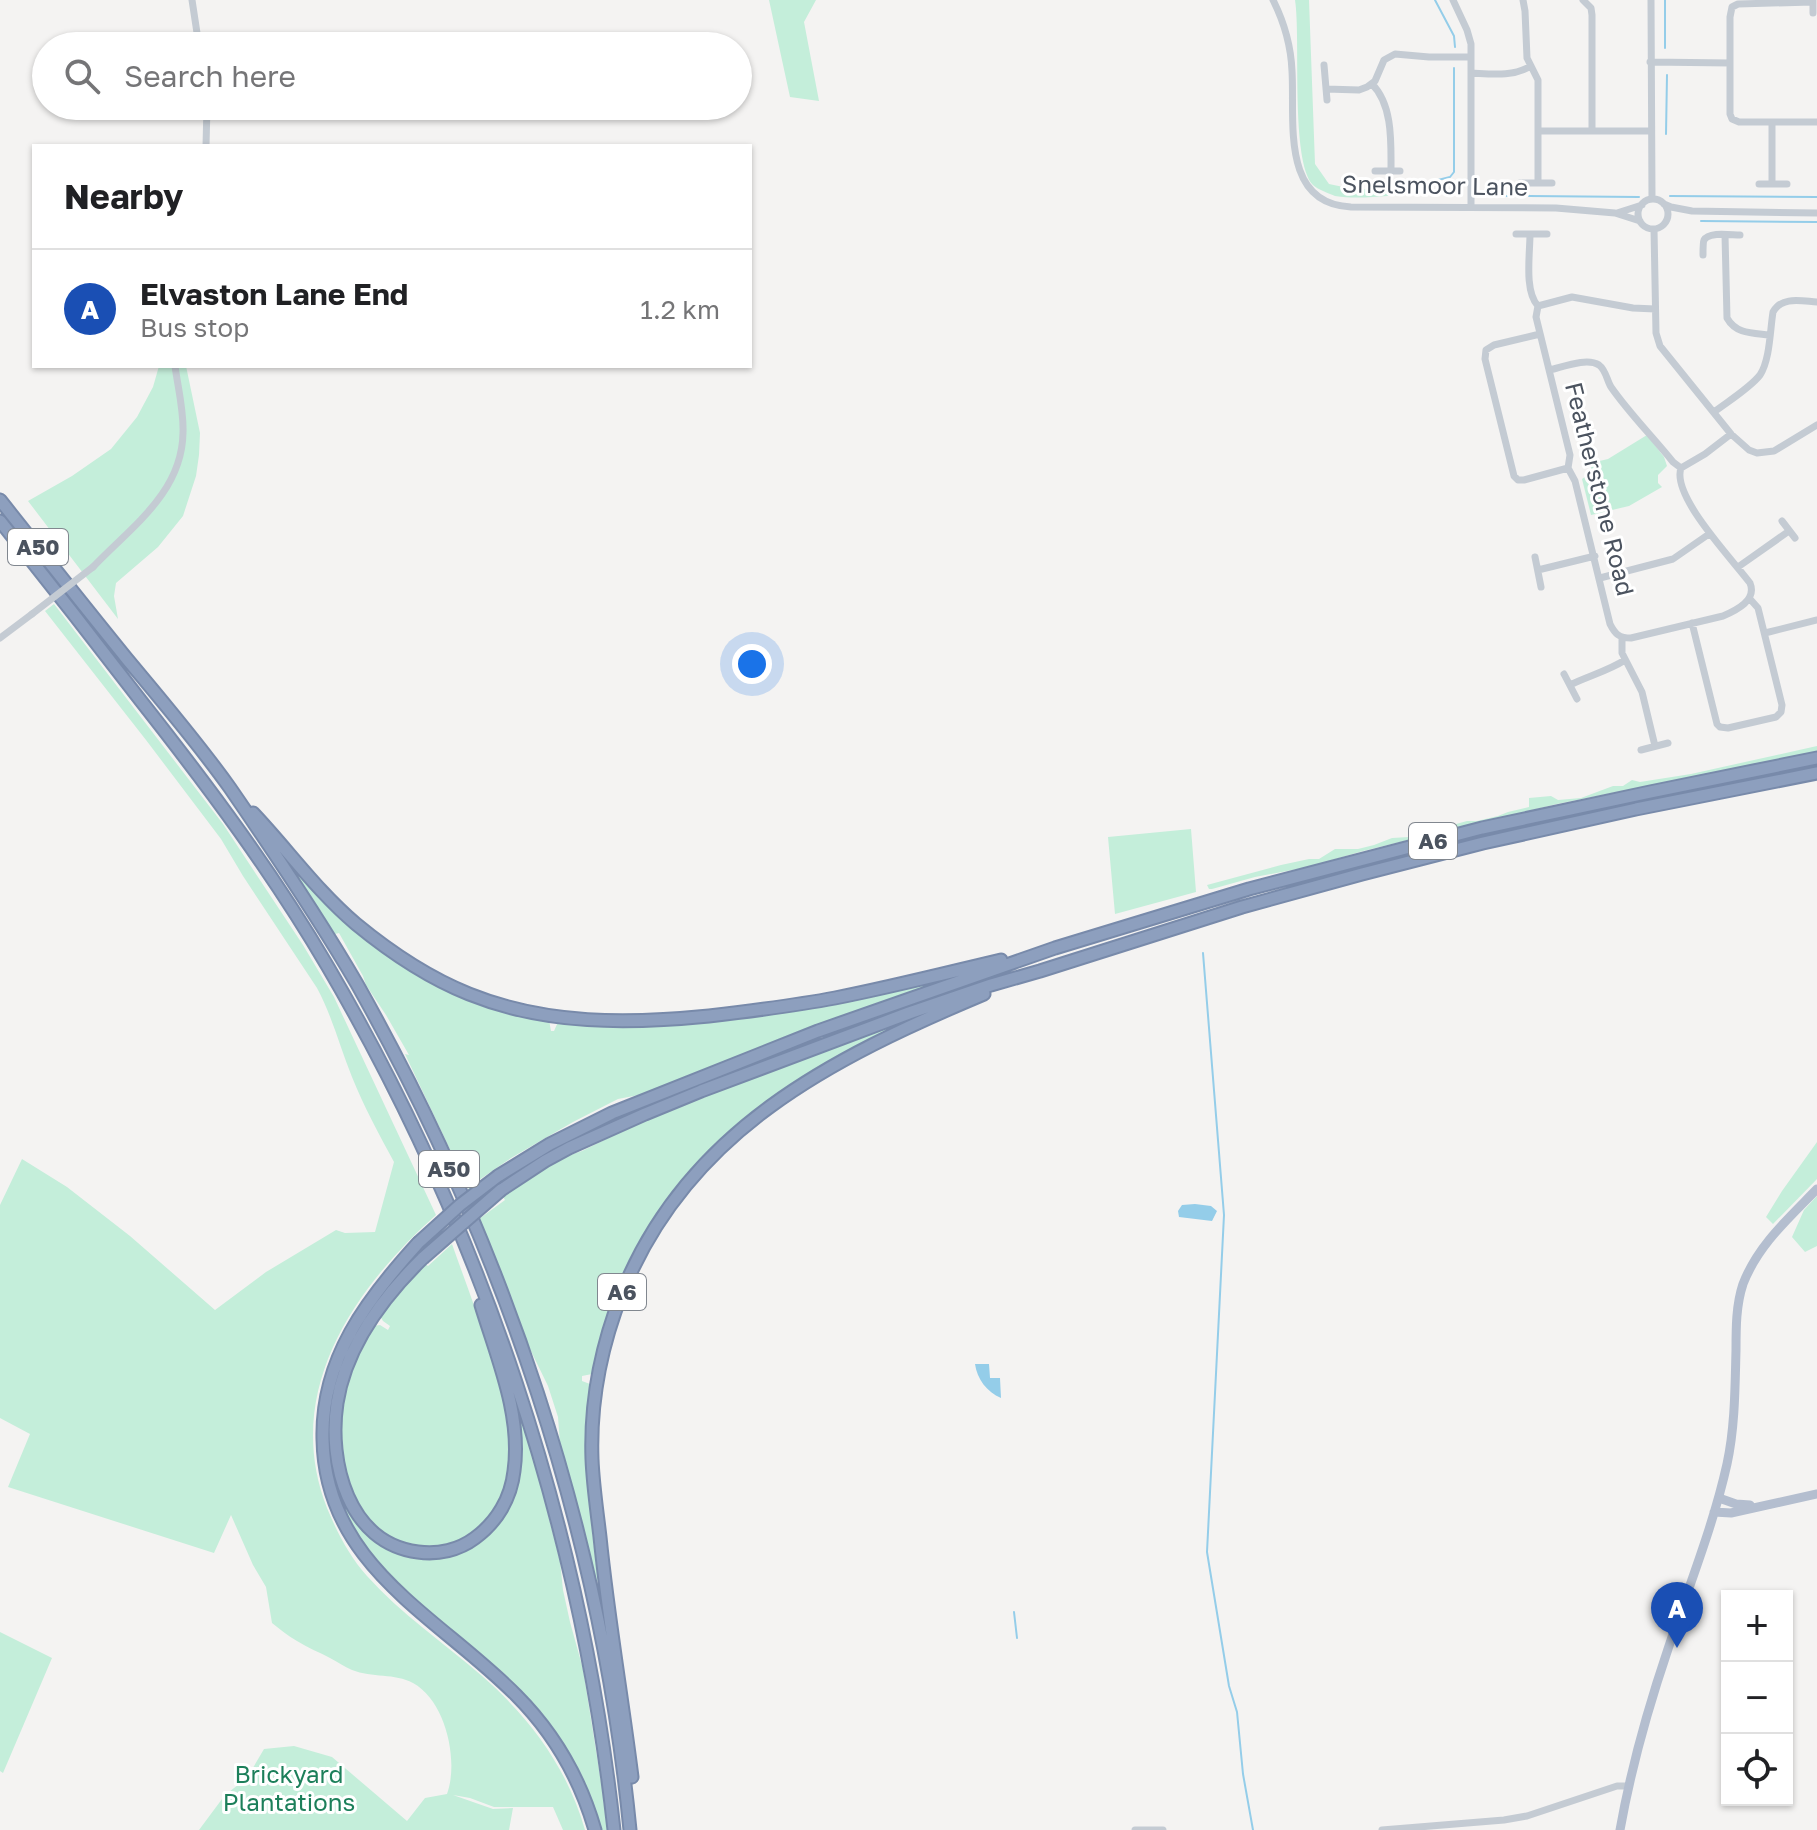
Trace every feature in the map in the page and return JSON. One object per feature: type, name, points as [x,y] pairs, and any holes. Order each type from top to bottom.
[{"type":"highway","name":"A50","points":[[0,500],[228,786],[341,958],[378,1023],[440,1149],[491,1265],[535,1387],[563,1479],[585,1563],[614,1711],[630,1830]]},
{"type":"highway","name":"A50","points":[[0,521],[212,793],[291,907],[392,1085],[461,1236],[520,1392],[564,1544],[595,1690],[614,1830]]},
{"type":"highway","name":"A6","points":[[595,1830],[577,1781],[547,1730],[508,1687],[379,1575],[355,1544],[332,1496],[325,1467],[322,1429],[326,1397],[346,1338],[386,1279],[418,1243],[460,1205],[498,1176],[550,1144],[612,1113],[818,1031],[1055,948],[1249,889],[1482,828],[1817,758]]},
{"type":"highway","name":"A6","points":[[637,1830],[592,1459],[594,1402],[606,1337],[627,1280],[654,1228],[689,1180],[728,1140],[757,1116],[826,1070],[916,1023],[1040,971],[1272,898],[1468,847],[1817,773]]},
{"type":"highway","points":[[228,786],[322,892],[377,941],[449,985],[497,1004],[534,1013],[583,1021],[640,1021],[747,1012],[850,995],[1055,948]]},
{"type":"highway","points":[[461,1236],[470,1275],[509,1397],[515,1434],[514,1471],[508,1496],[488,1528],[459,1547],[431,1553],[416,1552],[381,1538],[362,1520],[349,1501],[341,1480],[335,1440],[338,1402],[353,1354],[384,1303],[423,1258],[501,1190],[569,1148],[687,1097],[909,1013],[1040,971]]},
{"type":"main road","points":[[1620,1830],[1628,1786],[1666,1652],[1719,1498],[1732,1432],[1736,1320],[1742,1287],[1769,1239],[1817,1189]]},
{"type":"main road","points":[[1714,1512],[1731,1513],[1817,1494]]},
{"type":"main road","points":[[1719,1498],[1757,1506]]},
{"type":"street","points":[[192,0],[197,32]]},
{"type":"street","name":"Snelsmoor Lane","points":[[1273,0],[1282,21],[1290,56],[1297,161],[1301,175],[1311,190],[1327,202],[1345,207],[1556,208],[1615,213],[1640,221]]},
{"type":"street","points":[[1453,0],[1471,44],[1471,207]]},
{"type":"street","points":[[1523,0],[1527,58],[1538,80],[1538,183]]},
{"type":"street","points":[[1583,0],[1591,8],[1592,15],[1592,130]]},
{"type":"street","points":[[1651,0],[1652,199]]},
{"type":"street","points":[[1813,13],[1812,1],[1758,2],[1732,7],[1730,114],[1739,122],[1817,122]]},
{"type":"street","points":[[1326,89],[1359,90],[1372,84],[1383,62],[1393,54],[1471,57]]},
{"type":"street","points":[[1650,62],[1730,63]]},
{"type":"street","points":[[1324,65],[1327,100]]},
{"type":"street","points":[[1471,73],[1509,74],[1531,66]]},
{"type":"street","points":[[1372,84],[1380,93],[1387,116],[1395,171],[1375,171]]},
{"type":"street","points":[[206,144],[207,120]]},
{"type":"street","points":[[1772,122],[1772,184]]},
{"type":"street","points":[[1538,131],[1651,131]]},
{"type":"street","points":[[1520,183],[1552,183]]},
{"type":"street","points":[[1759,184],[1787,184]]},
{"type":"street","points":[[1652,199],[1692,211],[1817,213]]},
{"type":"street","points":[[1652,199],[1642,205],[1638,213],[1646,227],[1661,227],[1679,214],[1692,211]]},
{"type":"street","points":[[1664,204],[1668,212],[1666,221]]},
{"type":"street","name":"Snelsmoor Lane","points":[[1615,213],[1642,205]]},
{"type":"street","points":[[1654,229],[1656,333],[1660,346],[1731,434],[1749,450],[1765,453],[1774,451],[1817,425]]},
{"type":"street","points":[[1516,234],[1547,234]]},
{"type":"street","name":"Featherstone Road","points":[[1530,234],[1529,288],[1538,306],[1536,317],[1570,455],[1568,468],[1575,481],[1610,624],[1622,638],[1622,653],[1642,692],[1655,746]]},
{"type":"street","points":[[1720,235],[1727,318],[1738,330],[1769,335]]},
{"type":"street","points":[[1703,255],[1705,237],[1740,235]]},
{"type":"street","points":[[1538,306],[1572,297],[1655,309]]},
{"type":"street","points":[[1714,412],[1762,372],[1773,312],[1780,303],[1817,302]]},
{"type":"street","points":[[1540,334],[1494,345],[1486,350],[1485,359],[1514,476],[1524,480],[1568,468]]},
{"type":"street","points":[[1550,370],[1582,363],[1599,365],[1612,387],[1681,468]]},
{"type":"street","points":[[0,638],[93,567],[168,488],[181,458],[183,425],[175,368]]},
{"type":"street","points":[[1622,638],[1723,616],[1750,599],[1753,589],[1709,534],[1680,482],[1681,468],[1731,434]]},
{"type":"street","points":[[1782,521],[1795,538]]},
{"type":"street","points":[[1738,567],[1789,531]]},
{"type":"street","points":[[1600,578],[1673,559],[1709,534]]},
{"type":"street","points":[[1538,570],[1595,556]]},
{"type":"street","points":[[1535,557],[1541,587]]},
{"type":"street","points":[[1692,623],[1717,724],[1724,729],[1776,717],[1782,705],[1758,608],[1750,599]]},
{"type":"street","points":[[1765,633],[1817,620]]},
{"type":"street","points":[[1570,685],[1625,660]]},
{"type":"street","points":[[1564,674],[1577,699]]},
{"type":"street","points":[[1641,750],[1668,743]]},
{"type":"street","points":[[1382,1830],[1516,1818],[1617,1786],[1628,1786]]},
{"type":"street","points":[[1135,1830],[1163,1830]]},
{"type":"green space","points":[[769,0],[816,0],[804,22],[819,101],[790,97]]},
{"type":"green space","points":[[1295,0],[1309,0],[1315,164],[1329,184],[1353,189],[1417,189],[1417,194],[1345,197],[1335,196],[1313,185],[1301,151]]},
{"type":"green space","points":[[158,368],[186,368],[200,433],[196,476],[183,516],[158,547],[116,583],[114,596],[118,619],[28,501],[111,449],[137,417],[153,387]]},
{"type":"green space","points":[[1647,435],[1667,466],[1658,475],[1658,483],[1662,487],[1629,506],[1591,515],[1582,479],[1590,472],[1591,463],[1608,459]]},
{"type":"green space","name":"Brickyard Plantations","points":[[54,604],[223,824],[303,945],[334,997],[436,1215],[378,1276],[353,1310],[334,1346],[320,1384],[313,1424],[315,1465],[327,1508],[344,1544],[380,1590],[482,1676],[531,1727],[568,1785],[585,1830],[563,1830],[553,1807],[494,1807],[453,1795],[493,1809],[513,1808],[509,1830],[199,1830],[225,1795],[247,1778],[264,1749],[294,1746],[332,1757],[407,1821],[425,1798],[447,1794],[450,1749],[447,1733],[434,1703],[413,1683],[352,1670],[287,1635],[272,1623],[266,1587],[231,1515],[214,1553],[8,1487],[30,1434],[0,1418],[0,1205],[22,1159],[67,1187],[130,1236],[215,1310],[266,1272],[336,1230],[345,1233],[375,1232],[394,1162],[357,1088],[317,988],[221,839],[45,611]]},
{"type":"green space","points":[[1817,746],[1817,752],[1557,804],[1212,889],[1207,885],[1281,865],[1319,859],[1335,849],[1358,849],[1392,838],[1409,837],[1498,816],[1529,807],[1529,798],[1581,798],[1613,786],[1623,786],[1632,780],[1640,782],[1691,774]]},
{"type":"green space","points":[[1191,829],[1196,892],[1115,914],[1108,837]]},
{"type":"green space","points":[[281,852],[396,960],[549,1020],[551,1031],[558,1022],[652,1025],[942,980],[802,1030],[644,1094],[618,1099],[511,1158],[479,1180],[470,1192],[405,1054],[409,1055],[366,985],[339,933],[335,934]]},
{"type":"green space","points":[[917,1016],[858,1045],[752,1113],[707,1154],[668,1199],[635,1251],[610,1309],[592,1374],[582,1376],[582,1381],[590,1384],[587,1458],[596,1581],[548,1386],[529,1347],[479,1219],[505,1200],[502,1195],[506,1191],[558,1159],[582,1151],[652,1116]]},
{"type":"green space","points":[[1817,1142],[1817,1179],[1773,1224],[1766,1217]]},
{"type":"green space","points":[[1817,1196],[1817,1246],[1805,1252],[1792,1237],[1804,1210]]},
{"type":"green space","points":[[452,1244],[500,1384],[509,1422],[511,1458],[502,1496],[486,1521],[460,1541],[428,1547],[402,1542],[381,1531],[364,1514],[352,1492],[345,1468],[341,1417],[349,1376],[373,1326],[380,1325],[388,1330],[390,1326],[380,1316],[391,1301],[424,1263],[428,1266]]},
{"type":"green space","points":[[504,1366],[533,1456],[560,1561],[563,1590],[583,1669],[607,1830],[600,1830],[586,1787],[566,1749],[541,1713],[491,1663],[394,1582],[352,1529],[334,1482],[353,1519],[391,1552],[430,1558],[458,1553],[516,1488]]},
{"type":"green space","points":[[0,1632],[52,1658],[3,1773],[0,1771]]},
{"type":"water","points":[[1182,1205],[1211,1206],[1217,1211],[1212,1221],[1179,1217],[1178,1211]]},
{"type":"water","points":[[975,1364],[989,1364],[990,1378],[1000,1378],[1001,1398],[984,1384]]},
{"type":"waterway","points":[[1435,0],[1454,36],[1455,47]]},
{"type":"waterway","points":[[1665,0],[1665,48]]},
{"type":"waterway","points":[[1438,180],[1450,177],[1454,172],[1454,68]]},
{"type":"waterway","points":[[1666,134],[1667,75]]},
{"type":"waterway","points":[[1483,196],[1512,196]]},
{"type":"waterway","points":[[1529,196],[1639,197]]},
{"type":"waterway","points":[[1670,196],[1817,197]]},
{"type":"waterway","points":[[1701,221],[1817,222]]},
{"type":"waterway","points":[[1203,953],[1224,1215],[1207,1552],[1229,1686],[1237,1712],[1253,1830]]},
{"type":"waterway","points":[[1014,1612],[1017,1638]]},
{"type":"place","name":"Elvaston Lane End","points":[[1677,1648]]}]
